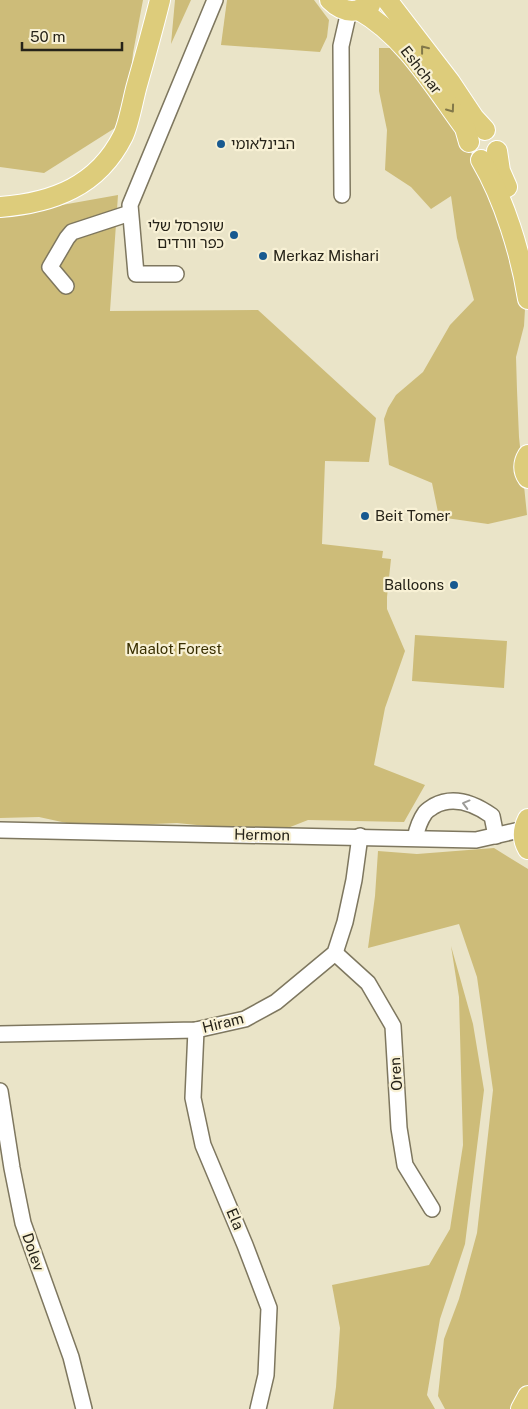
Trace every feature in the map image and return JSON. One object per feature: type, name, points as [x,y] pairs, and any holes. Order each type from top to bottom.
[{"type":"main road","points":[[0,207],[55,197],[74,188],[92,176],[110,159],[124,134],[160,0]]},
{"type":"main road","name":"Eshchar","points":[[330,0],[338,8],[361,7],[407,49],[465,128],[477,136]]},
{"type":"main road","name":"Eshchar","points":[[387,0],[450,82],[474,118],[477,136]]},
{"type":"main road","points":[[489,156],[474,156],[470,152],[468,147],[477,136],[494,134],[499,143],[489,156],[491,176],[516,242],[528,299]]},
{"type":"main road","points":[[489,156],[500,171],[528,240]]},
{"type":"main road","points":[[528,456],[524,463],[524,469],[528,478]]},
{"type":"main road","points":[[526,824],[524,837],[528,849]]},
{"type":"main road","points":[[521,1409],[528,1396]]},
{"type":"street","points":[[176,274],[136,274],[130,205],[215,0]]},
{"type":"street","points":[[342,195],[341,46],[361,7]]},
{"type":"street","points":[[66,286],[50,267],[72,232],[130,213]]},
{"type":"street","points":[[415,838],[418,825],[426,811],[443,801],[461,801],[479,808],[492,816],[496,836]]},
{"type":"street","name":"Hermon","points":[[0,830],[360,836],[476,840],[496,836],[526,824]]},
{"type":"street","points":[[335,953],[345,922],[354,880],[360,836]]},
{"type":"street","name":"Hiram","points":[[0,1034],[196,1030],[245,1019],[276,1002],[335,953]]},
{"type":"street","name":"Oren","points":[[335,953],[368,983],[393,1026],[399,1128],[405,1165],[432,1209]]},
{"type":"street","name":"Ela","points":[[196,1030],[193,1098],[203,1145],[269,1308],[266,1375],[258,1409]]},
{"type":"street","name":"Dolev","points":[[0,1091],[23,1223],[71,1357],[84,1409]]},
{"type":"green space","points":[[0,0],[143,0],[133,53],[126,121],[44,173],[0,167]]},
{"type":"green space","points":[[175,0],[191,0],[171,44]]},
{"type":"green space","points":[[227,0],[314,0],[329,20],[327,37],[320,52],[221,45]]},
{"type":"green space","points":[[379,48],[395,48],[466,144],[481,170],[520,280],[525,309],[524,326],[516,357],[519,437],[527,515],[488,524],[439,517],[432,483],[389,465],[384,419],[388,408],[396,395],[423,372],[450,325],[474,300],[457,238],[451,196],[431,209],[411,187],[385,170],[387,130],[379,91]]},
{"type":"green space","name":"Maalot Forest","points":[[118,195],[110,311],[258,310],[376,418],[369,462],[325,461],[322,544],[383,551],[382,558],[391,559],[387,609],[405,651],[385,708],[374,765],[425,785],[404,822],[308,820],[275,833],[177,823],[85,827],[39,817],[0,818],[0,216]]},
{"type":"green space","points":[[415,635],[507,641],[504,688],[412,681]]},
{"type":"green space","points":[[494,848],[528,869],[528,1409],[445,1409],[438,1396],[444,1339],[459,1299],[477,1233],[493,1090],[477,977],[459,924],[368,948],[375,896],[378,851],[417,854]]},
{"type":"green space","points":[[451,946],[473,1024],[484,1090],[465,1244],[440,1319],[427,1395],[435,1409],[333,1409],[340,1328],[332,1285],[429,1265],[450,1229],[463,1145],[459,997]]},
{"type":"place","name":"הבינלאומי","points":[[221,144]]},
{"type":"place","name":"שופרסל שלי כפר וורדים","points":[[234,235]]},
{"type":"place","name":"Merkaz Mishari","points":[[263,256]]},
{"type":"place","name":"Beit Tomer","points":[[365,516]]},
{"type":"place","name":"Balloons","points":[[454,585]]}]
